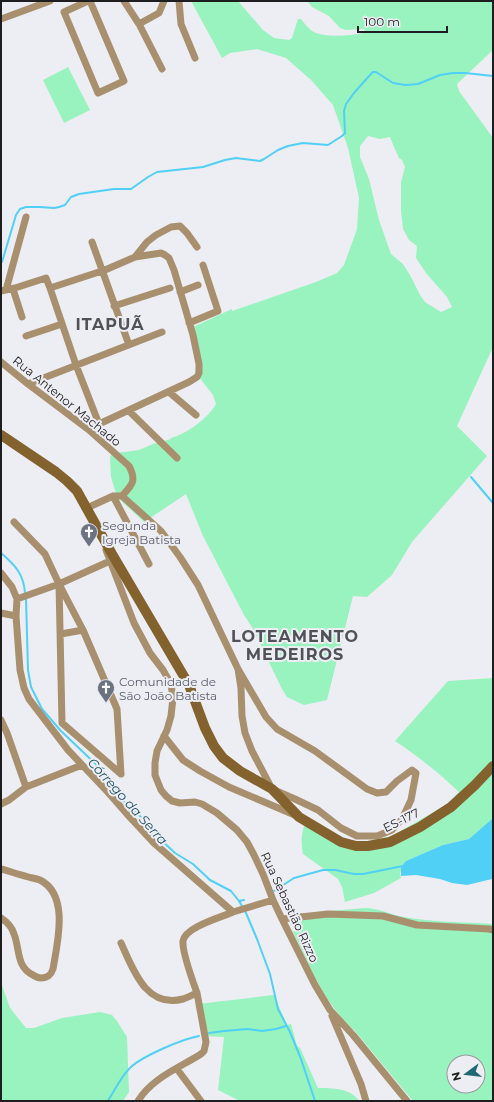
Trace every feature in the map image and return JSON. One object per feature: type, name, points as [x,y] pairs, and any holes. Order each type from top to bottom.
[{"type":"main road","name":"ES-177","points":[[1,436],[42,462],[67,481],[77,491],[98,529],[111,558],[189,685],[205,728],[214,746],[223,758],[240,771],[272,789],[299,817],[341,842],[356,846],[368,846],[390,842],[420,827],[451,807],[493,766]]},
{"type":"street","points":[[1,19],[50,1]]},
{"type":"street","points":[[89,1],[124,81],[98,93],[64,12],[89,1]]},
{"type":"street","points":[[124,1],[162,69]]},
{"type":"street","points":[[138,24],[158,14],[164,1]]},
{"type":"street","points":[[179,1],[181,24],[194,58]]},
{"type":"street","points":[[22,317],[7,290],[26,217]]},
{"type":"street","points":[[135,258],[147,242],[171,227],[180,226],[197,247]]},
{"type":"street","points":[[92,242],[128,345]]},
{"type":"street","points":[[50,288],[102,271],[135,258],[161,253],[169,258],[174,270],[189,323],[199,364],[199,373],[197,377],[89,430]]},
{"type":"street","points":[[189,323],[218,311],[203,265]]},
{"type":"street","points":[[7,290],[46,278],[76,365],[99,424]]},
{"type":"street","points":[[180,292],[198,285]]},
{"type":"street","points":[[114,306],[170,288]]},
{"type":"street","points":[[26,336],[62,324]]},
{"type":"street","points":[[28,384],[162,332]]},
{"type":"street","name":"Rua Antenor Machado","points":[[1,362],[89,430],[129,466],[134,478],[132,484],[122,496]]},
{"type":"street","points":[[169,392],[196,415]]},
{"type":"street","points":[[129,411],[177,458]]},
{"type":"street","points":[[113,496],[149,564]]},
{"type":"street","points":[[87,508],[113,496],[122,496],[161,531],[180,557],[198,586],[238,669],[266,717],[278,729],[316,751],[367,789],[377,793],[386,792],[397,781],[412,770],[416,773],[411,800],[402,819],[392,830],[376,836],[357,836],[341,828],[318,810],[272,789],[252,751],[245,733],[238,669]]},
{"type":"street","points":[[14,522],[45,554],[83,630],[117,709],[121,774],[62,723],[59,584]]},
{"type":"street","points":[[17,599],[59,584],[111,558]]},
{"type":"street","name":"Rua Sebastião Rizzo","points":[[111,558],[134,623],[150,653],[163,670],[170,684],[173,698],[171,716],[167,730],[157,751],[155,763],[155,775],[161,790],[172,801],[180,803],[195,802],[202,804],[217,813],[237,830],[254,855],[282,919],[315,985],[330,1010],[358,1041],[407,1101]]},
{"type":"street","points":[[1,573],[12,587],[17,599],[16,616],[20,670],[24,688],[29,699],[68,750],[154,843],[237,911]]},
{"type":"street","points":[[1,613],[16,616]]},
{"type":"street","points":[[61,634],[83,630]]},
{"type":"street","points":[[1,720],[26,787]]},
{"type":"street","points":[[164,736],[183,760],[200,771],[229,787],[299,817]]},
{"type":"street","points":[[1,804],[26,787],[82,765]]},
{"type":"street","points":[[1,869],[39,880],[47,885],[54,894],[59,910],[59,925],[53,969],[48,977],[37,977],[27,972],[20,962],[14,934],[10,926],[1,918]]},
{"type":"street","points":[[138,1101],[142,1094],[151,1085],[202,1054],[206,1047],[197,993],[188,967],[184,948],[183,942],[185,936],[202,924],[273,900]]},
{"type":"street","points":[[282,919],[328,914],[383,916],[417,925],[493,930]]},
{"type":"street","points":[[121,943],[136,976],[145,988],[156,997],[173,1001],[183,999],[197,993]]},
{"type":"street","points":[[330,1010],[366,1101]]},
{"type":"street","points":[[177,1069],[201,1101]]},
{"type":"green space","points":[[191,1],[238,1],[263,30],[274,38],[289,40],[292,38],[298,19],[301,19],[312,31],[323,35],[351,35],[363,33],[365,29],[346,30],[340,28],[329,16],[312,7],[307,1],[493,1],[493,50],[457,84],[459,91],[493,138],[493,347],[457,426],[487,456],[412,542],[392,575],[367,597],[353,596],[327,700],[304,705],[287,697],[282,689],[252,627],[244,615],[203,536],[186,494],[144,522],[117,497],[111,477],[110,457],[113,453],[139,450],[184,433],[208,415],[216,404],[213,395],[195,372],[197,366],[191,328],[232,309],[232,311],[316,282],[337,273],[344,265],[357,229],[359,198],[348,148],[333,105],[311,80],[286,58],[257,49],[230,53],[222,58]],"holes":[[[368,136],[380,139],[390,137],[399,158],[402,160],[405,167],[401,182],[401,211],[403,229],[409,240],[417,246],[416,258],[426,273],[447,297],[452,307],[441,312],[425,302],[403,264],[391,254],[379,220],[369,179],[360,157],[360,146]]]},
{"type":"green space","points":[[68,67],[90,110],[64,123],[43,80]]},
{"type":"green space","points":[[493,678],[493,818],[469,839],[443,845],[406,861],[400,873],[401,878],[374,893],[345,902],[342,887],[338,879],[303,854],[302,838],[305,823],[357,844],[392,836],[446,805],[459,792],[428,765],[395,741],[448,681]]},
{"type":"green space","points":[[365,908],[415,919],[493,924],[493,1101],[413,1101],[354,1030],[343,1020],[326,997],[293,932],[298,927],[295,914]]},
{"type":"green space","points":[[1,982],[10,1008],[26,1028],[34,1028],[62,1018],[100,1012],[112,1015],[127,1037],[129,1092],[123,1101],[1,1101]]},
{"type":"green space","points":[[274,995],[287,1025],[291,1024],[297,1046],[300,1048],[318,1088],[346,1091],[351,1093],[359,1101],[240,1101],[218,1090],[224,1037],[203,1036],[198,1004]]},
{"type":"water","points":[[493,818],[492,879],[467,885],[416,875],[401,876],[401,867],[406,861],[443,845],[469,839]]},
{"type":"waterway","points":[[2,262],[16,215],[20,209],[26,207],[54,208],[65,205],[71,197],[79,194],[114,189],[131,189],[157,172],[203,167],[236,158],[260,161],[278,150],[303,143],[328,145],[345,133],[344,111],[346,104],[373,72],[376,72],[393,83],[405,85],[418,84],[440,75],[453,73],[493,76]]},
{"type":"waterway","points":[[471,477],[493,503]]},
{"type":"waterway","name":"Córrego da Serra","points":[[1,553],[11,562],[21,575],[25,594]]},
{"type":"waterway","name":"Córrego da Serra","points":[[26,598],[28,670],[31,687],[42,709],[61,731],[104,772],[114,789],[127,805],[149,824],[153,832],[159,838],[175,853],[193,864],[210,880],[231,891],[239,901],[257,939],[270,974],[278,1009],[290,1032],[301,1059],[315,1101]]},
{"type":"waterway","points":[[274,891],[294,878],[323,870],[363,874],[403,866]]},
{"type":"waterway","name":"Córrego da Serra","points":[[239,901],[244,900]]},
{"type":"waterway","points":[[209,1033],[248,1029],[262,1031],[286,1026]]},
{"type":"waterway","points":[[108,1101],[118,1083],[131,1067],[163,1048],[199,1036]]},
{"type":"place","name":"Segunda Igreja Batista","points":[[89,547]]},
{"type":"place","name":"Comunidade de São João Batista","points":[[106,703]]},
{"type":"district","name":"ITAPUÃ","points":[[110,324]]},
{"type":"district","name":"LOTEAMENTO MEDEIROS","points":[[295,645]]}]
